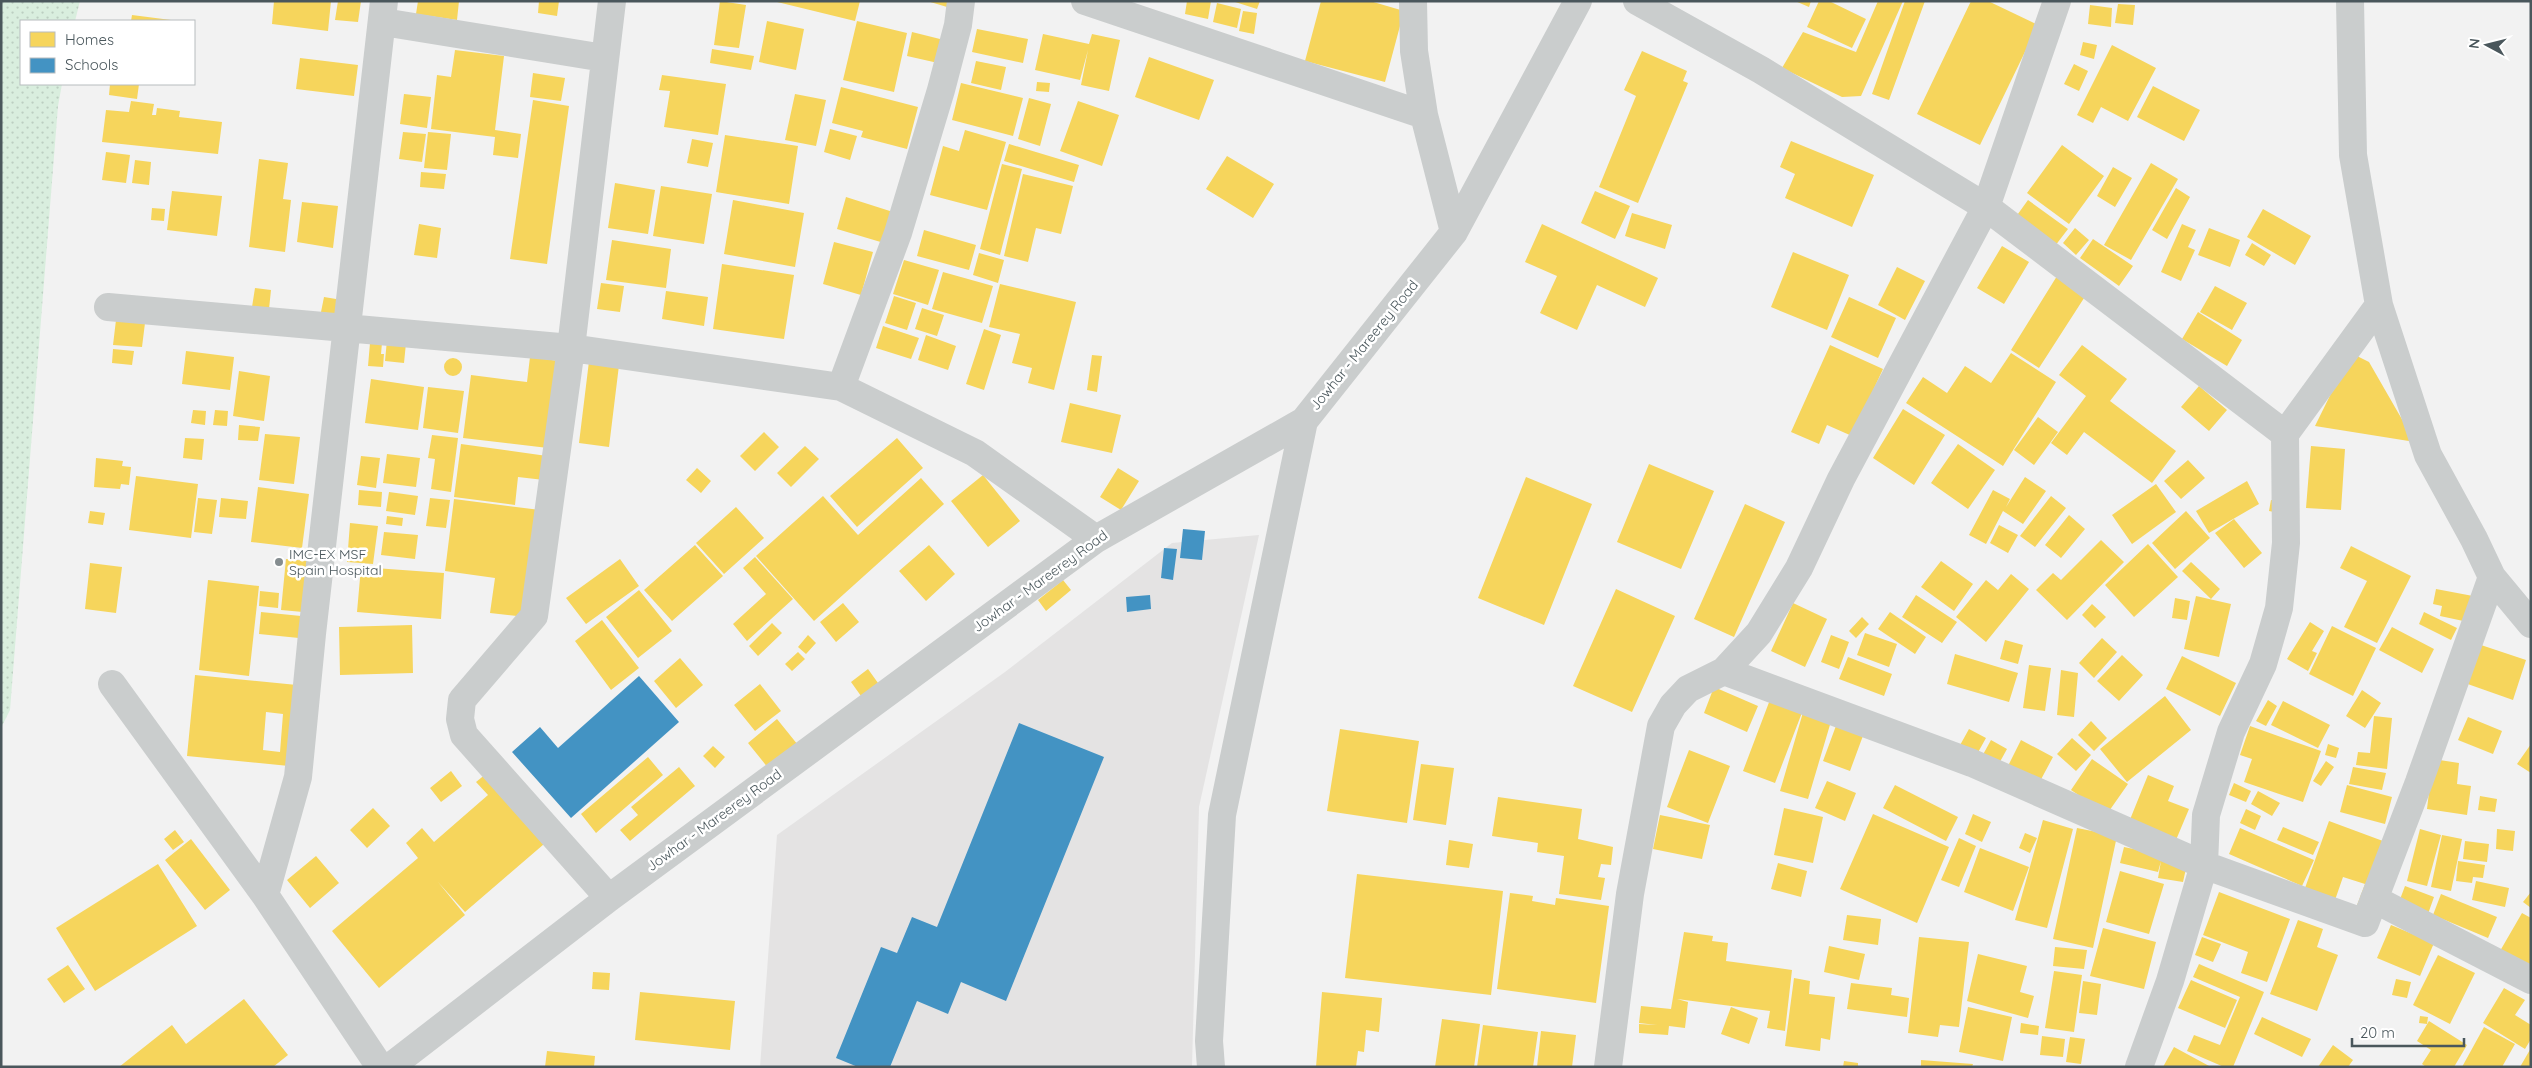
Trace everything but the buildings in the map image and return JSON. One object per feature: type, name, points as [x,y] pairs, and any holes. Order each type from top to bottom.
[{"type":"street","points":[[609,898],[464,735],[460,719],[462,700],[534,616],[571,348],[612,1]]},
{"type":"street","points":[[841,387],[898,233],[941,90],[958,25],[961,1]]},
{"type":"street","points":[[1085,1],[1424,116]]},
{"type":"street","points":[[1413,1],[1414,51],[1424,116],[1454,232]]},
{"type":"street","name":"Jowhar - Mareerey Road","points":[[390,1067],[609,898],[1096,539],[1304,421],[1454,232],[1578,1]]},
{"type":"street","points":[[1637,1],[1761,70],[1986,207],[2285,434]]},
{"type":"street","points":[[1608,1067],[1630,894],[1661,726],[1673,705],[1688,689],[1724,671],[1759,633],[1799,568],[1841,479],[1986,207],[2057,1]]},
{"type":"street","points":[[2350,1],[2353,155],[2379,305],[2428,455],[2474,539],[2492,577],[2531,624]]},
{"type":"street","points":[[265,895],[298,777],[312,634],[383,11],[604,58]]},
{"type":"street","points":[[2139,1067],[2170,981],[2204,865],[2206,815],[2231,732],[2263,664],[2279,608],[2286,543],[2285,434],[2379,305]]},
{"type":"street","points":[[108,307],[571,348],[841,387],[975,453],[1096,539]]},
{"type":"street","points":[[1211,1067],[1209,1041],[1222,815],[1304,421]]},
{"type":"street","points":[[1724,671],[1972,763],[2204,865],[2365,923],[2492,577]]},
{"type":"street","points":[[112,684],[265,895],[380,1067]]},
{"type":"street","points":[[2374,900],[2531,980]]},
{"type":"shaded area","points":[[1259,535],[1199,807],[1192,1067],[760,1067],[777,835],[1005,672],[1172,543]]},
{"type":"green space","points":[[1,1],[80,1],[75,20],[20,20],[20,85],[62,85],[58,106],[10,710],[1,728]]},
{"type":"place","name":"IMC-EX MSF Spain Hospital","points":[[279,562]]}]
